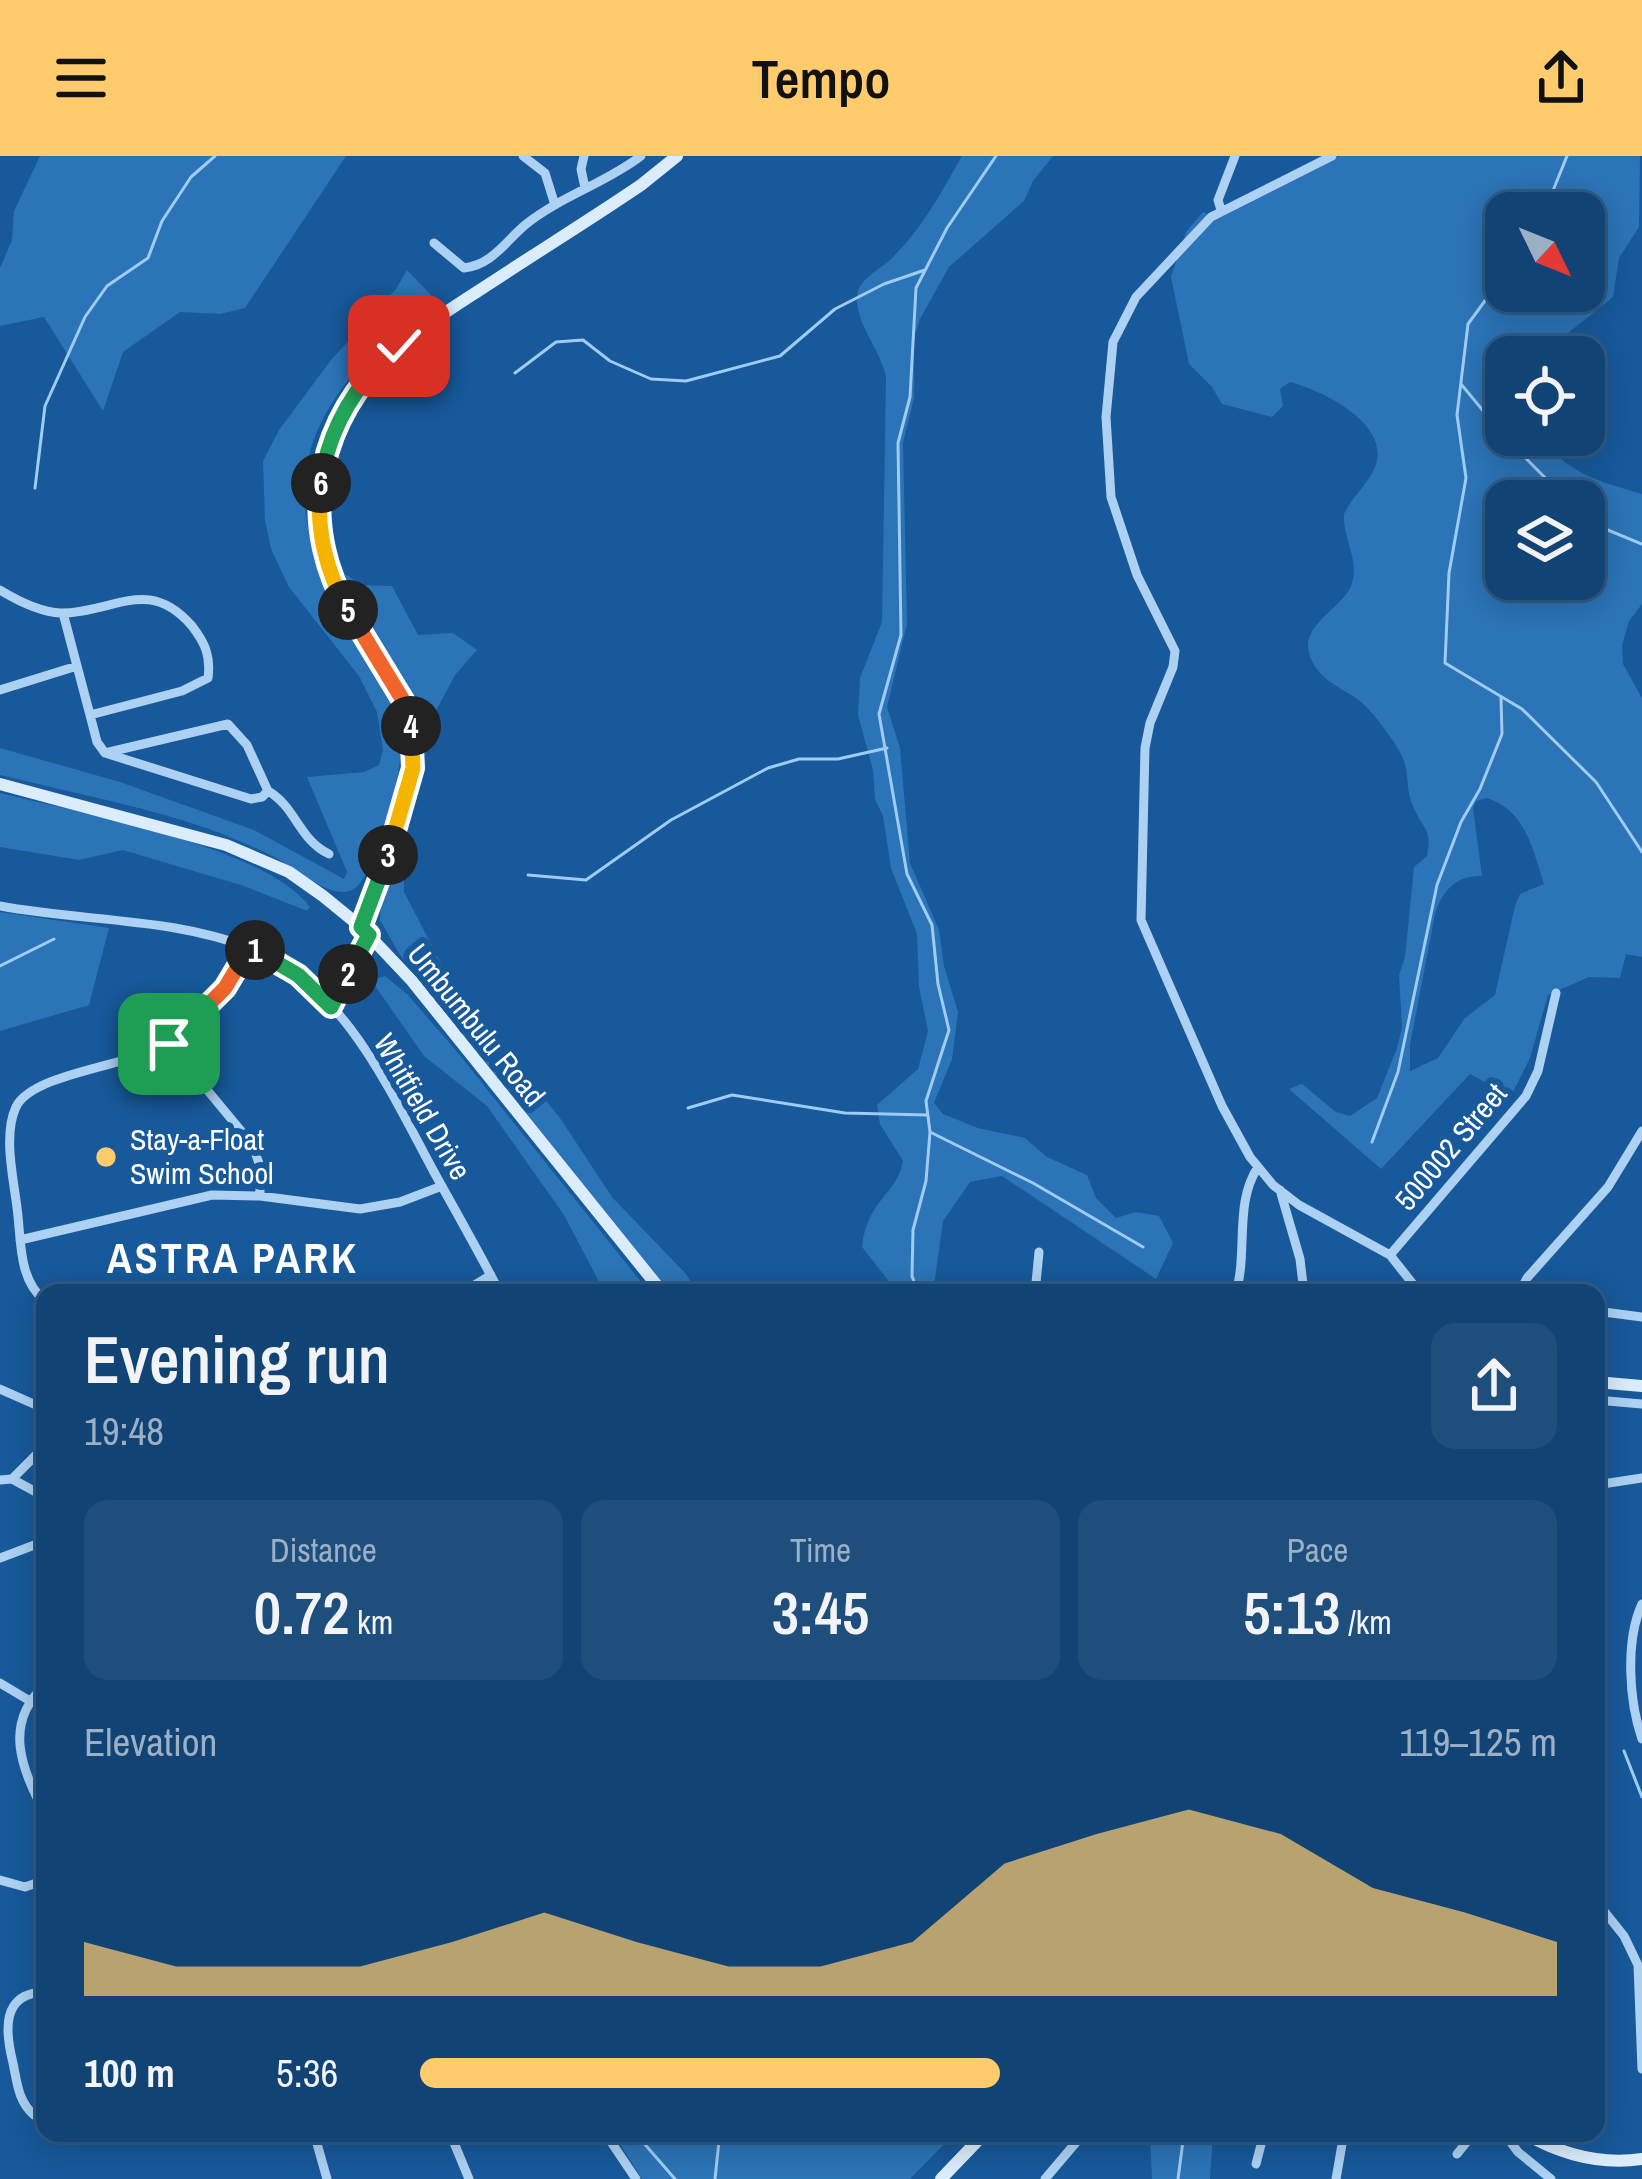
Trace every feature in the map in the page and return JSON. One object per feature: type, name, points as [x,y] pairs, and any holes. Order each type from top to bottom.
[{"type":"main road","points":[[365,931],[410,784],[414,745],[404,702],[336,590],[328,568],[319,518],[329,444],[350,400],[399,346],[641,185],[677,156]]},
{"type":"main road","name":"Umbumbulu Road","points":[[0,784],[200,837],[259,857],[298,877],[365,931],[412,981],[656,1284]]},
{"type":"main road","points":[[1605,1383],[1642,1385]]},
{"type":"main road","points":[[950,2176],[978,2142]]},
{"type":"main road","points":[[1542,2142],[1591,2158],[1642,2159]]},
{"type":"street","points":[[523,156],[545,173],[555,205]]},
{"type":"street","points":[[584,156],[585,188]]},
{"type":"street","points":[[434,243],[464,268],[475,267],[555,205],[641,156]]},
{"type":"street","points":[[1221,210],[1218,200],[1235,156]]},
{"type":"street","points":[[1332,156],[1221,210],[1181,246],[1126,311],[1109,358],[1108,482],[1137,575],[1174,651],[1173,668],[1144,748],[1142,920],[1236,1133],[1258,1167],[1280,1190],[1390,1255],[1413,1284]]},
{"type":"street","points":[[0,590],[29,605],[63,613],[152,599],[180,613],[208,651],[209,670],[202,684],[89,715]]},
{"type":"street","points":[[63,613],[97,742],[105,753],[251,799],[268,791]]},
{"type":"street","points":[[0,690],[77,666]]},
{"type":"street","points":[[105,753],[229,724],[247,745],[268,791],[283,801],[310,844],[329,854]]},
{"type":"street","name":"Whitfield Drive","points":[[0,906],[176,928],[249,948],[298,975],[331,1007],[381,1077],[496,1284]]},
{"type":"street","points":[[331,1007],[365,931]]},
{"type":"street","points":[[36,1290],[29,1282],[20,1240],[11,1131],[18,1102],[52,1082],[135,1059],[169,1044],[225,988],[249,948]]},
{"type":"street","name":"500002 Street","points":[[1390,1255],[1526,1096],[1538,1071],[1556,993]]},
{"type":"street","points":[[169,1044],[252,1144],[260,1166],[260,1196]]},
{"type":"street","points":[[1524,1284],[1608,1187],[1642,1132]]},
{"type":"street","points":[[1238,1284],[1244,1189],[1258,1167]]},
{"type":"street","points":[[20,1240],[212,1196],[260,1196],[360,1208],[400,1202],[442,1186]]},
{"type":"street","points":[[1280,1190],[1303,1284]]},
{"type":"street","points":[[1036,1284],[1039,1252]]},
{"type":"street","points":[[476,1284],[491,1275]]},
{"type":"street","points":[[1605,1312],[1642,1317]]},
{"type":"street","points":[[0,1389],[36,1405]]},
{"type":"street","points":[[1605,1401],[1642,1403]]},
{"type":"street","points":[[36,1454],[6,1480],[36,1493]]},
{"type":"street","points":[[1605,1484],[1642,1478]]},
{"type":"street","points":[[0,1558],[36,1544]]},
{"type":"street","points":[[1642,1604],[1633,1629],[1631,1696],[1642,1739]]},
{"type":"street","points":[[0,1683],[36,1694]]},
{"type":"street","points":[[36,1700],[19,1728],[20,1758],[36,1794]]},
{"type":"street","points":[[0,1880],[25,1887],[36,1883]]},
{"type":"street","points":[[1605,1913],[1631,1947],[1641,1980],[1642,2069]]},
{"type":"street","points":[[36,1994],[24,1996],[13,2006],[6,2023],[21,2099],[36,2115]]},
{"type":"street","points":[[317,2142],[327,2179]]},
{"type":"street","points":[[454,2142],[469,2179]]},
{"type":"street","points":[[611,2142],[636,2179]]},
{"type":"street","points":[[1045,2179],[1076,2142]]},
{"type":"street","points":[[1256,2164],[1262,2142]]},
{"type":"street","points":[[1336,2179],[1342,2142]]},
{"type":"street","points":[[1457,2154],[1467,2142]]},
{"type":"street","points":[[1511,2142],[1551,2179]]},
{"type":"shaded area","points":[[40,156],[346,156],[245,308],[220,314],[180,312],[123,352],[103,411],[44,317],[0,326],[0,268],[12,240],[14,211]]},
{"type":"shaded area","points":[[962,156],[1053,156],[1024,201],[949,267],[914,338],[914,398],[903,443],[907,624],[887,707],[900,748],[910,863],[939,930],[958,1012],[952,1059],[934,1103],[943,1114],[978,1128],[1025,1138],[1047,1157],[1087,1175],[1096,1198],[1116,1218],[1136,1212],[1159,1216],[1173,1243],[1156,1279],[1002,1176],[970,1182],[943,1221],[934,1284],[891,1284],[862,1247],[870,1218],[903,1161],[880,1124],[877,1105],[918,1069],[928,1031],[919,987],[917,934],[891,868],[858,715],[860,678],[882,622],[886,377],[860,318],[857,298],[865,280],[904,246]]},
{"type":"shaded area","points":[[1339,156],[1640,156],[1639,227],[1619,258],[1613,297],[1605,303],[1605,192],[1485,192],[1485,312],[1594,312],[1564,336],[1485,336],[1485,456],[1558,456],[1598,480],[1485,480],[1485,600],[1605,600],[1605,482],[1642,494],[1642,604],[1629,621],[1622,645],[1623,664],[1642,698],[1642,957],[1626,954],[1620,978],[1589,977],[1548,995],[1530,1058],[1511,1096],[1470,1074],[1381,1169],[1289,1089],[1302,1084],[1336,1112],[1350,1116],[1377,1098],[1402,1027],[1399,975],[1414,867],[1427,856],[1427,834],[1411,801],[1406,766],[1397,747],[1366,707],[1318,670],[1309,653],[1316,626],[1351,586],[1354,568],[1344,514],[1372,473],[1378,451],[1364,424],[1320,393],[1290,382],[1280,389],[1283,406],[1272,417],[1222,404],[1189,364],[1171,277],[1186,232],[1203,212],[1217,218]],"holes":[[[1487,798],[1519,821],[1544,884],[1520,894],[1495,995],[1465,1018],[1438,1058],[1410,1071],[1410,1045],[1435,914],[1446,892],[1458,882],[1482,876],[1473,808],[1476,801]]]},
{"type":"shaded area","points":[[407,270],[431,295],[340,391],[315,436],[305,483],[307,525],[319,567],[346,625],[382,683],[398,730],[396,788],[359,884],[349,891],[334,891],[220,833],[0,775],[0,748],[120,782],[254,830],[344,879],[347,872],[307,777],[364,772],[379,765],[383,750],[377,712],[359,676],[289,587],[271,549],[263,461],[279,430],[331,360],[396,289]]},
{"type":"shaded area","points":[[344,573],[361,585],[392,586],[418,635],[453,633],[477,650],[455,675],[420,741],[409,696],[360,611]]},
{"type":"shaded area","points":[[0,793],[212,849],[287,885],[310,907],[307,911],[244,886],[123,850],[79,860],[0,847]]},
{"type":"shaded area","points":[[403,828],[404,892],[453,986],[560,1118],[612,1197],[692,1284],[663,1284],[400,955],[380,920],[381,897]]},
{"type":"shaded area","points":[[0,912],[109,928],[89,1005],[0,1031]]},
{"type":"shaded area","points":[[385,976],[407,994],[643,1284],[600,1284],[564,1215],[487,1106],[424,1056],[371,980]]},
{"type":"shaded area","points":[[619,2142],[946,2142],[910,2179],[642,2179]]},
{"type":"shaded area","points":[[1150,2142],[1212,2142],[1210,2179],[1152,2179]]},
{"type":"waterway","points":[[35,488],[45,406],[85,317],[107,286],[148,258],[162,221],[191,177],[215,156]]},
{"type":"waterway","points":[[915,1284],[913,1230],[926,1181],[930,1132],[926,1101],[949,1030],[932,925],[907,874],[879,714],[901,635],[898,443],[910,397],[916,288],[947,228],[996,156]]},
{"type":"waterway","points":[[1552,192],[1567,156]]},
{"type":"waterway","points":[[515,373],[556,342],[583,340],[610,361],[651,379],[686,381],[780,356],[835,309],[925,270]]},
{"type":"waterway","points":[[1485,301],[1468,324],[1457,415],[1466,478],[1449,573],[1445,663],[1522,709],[1596,782],[1642,852]]},
{"type":"waterway","points":[[1461,384],[1547,480]]},
{"type":"waterway","points":[[1605,529],[1642,544]]},
{"type":"waterway","points":[[1372,1142],[1398,1072],[1437,885],[1502,734],[1501,698]]},
{"type":"waterway","points":[[528,875],[586,880],[671,820],[768,768],[799,759],[838,759],[887,748]]},
{"type":"waterway","points":[[0,966],[54,939]]},
{"type":"waterway","points":[[688,1108],[732,1095],[845,1113],[928,1115]]},
{"type":"waterway","points":[[930,1132],[1033,1183],[1143,1247]]},
{"type":"waterway","points":[[1624,1751],[1642,1797]]},
{"type":"waterway","points":[[643,2142],[675,2179]]},
{"type":"waterway","points":[[715,2179],[719,2142]]},
{"type":"waterway","points":[[1178,2179],[1183,2142]]},
{"type":"place","name":"Stay-a-Float Swim School","points":[[106,1157]]},
{"type":"district","name":"ASTRA PARK","points":[[233,1258]]},
{"type":"route","points":[[169,1044],[225,988],[249,948],[298,975],[331,1007],[369,935],[361,927],[410,784],[414,745],[404,702],[336,590],[323,546],[320,493],[329,444],[350,400],[399,346]]}]
